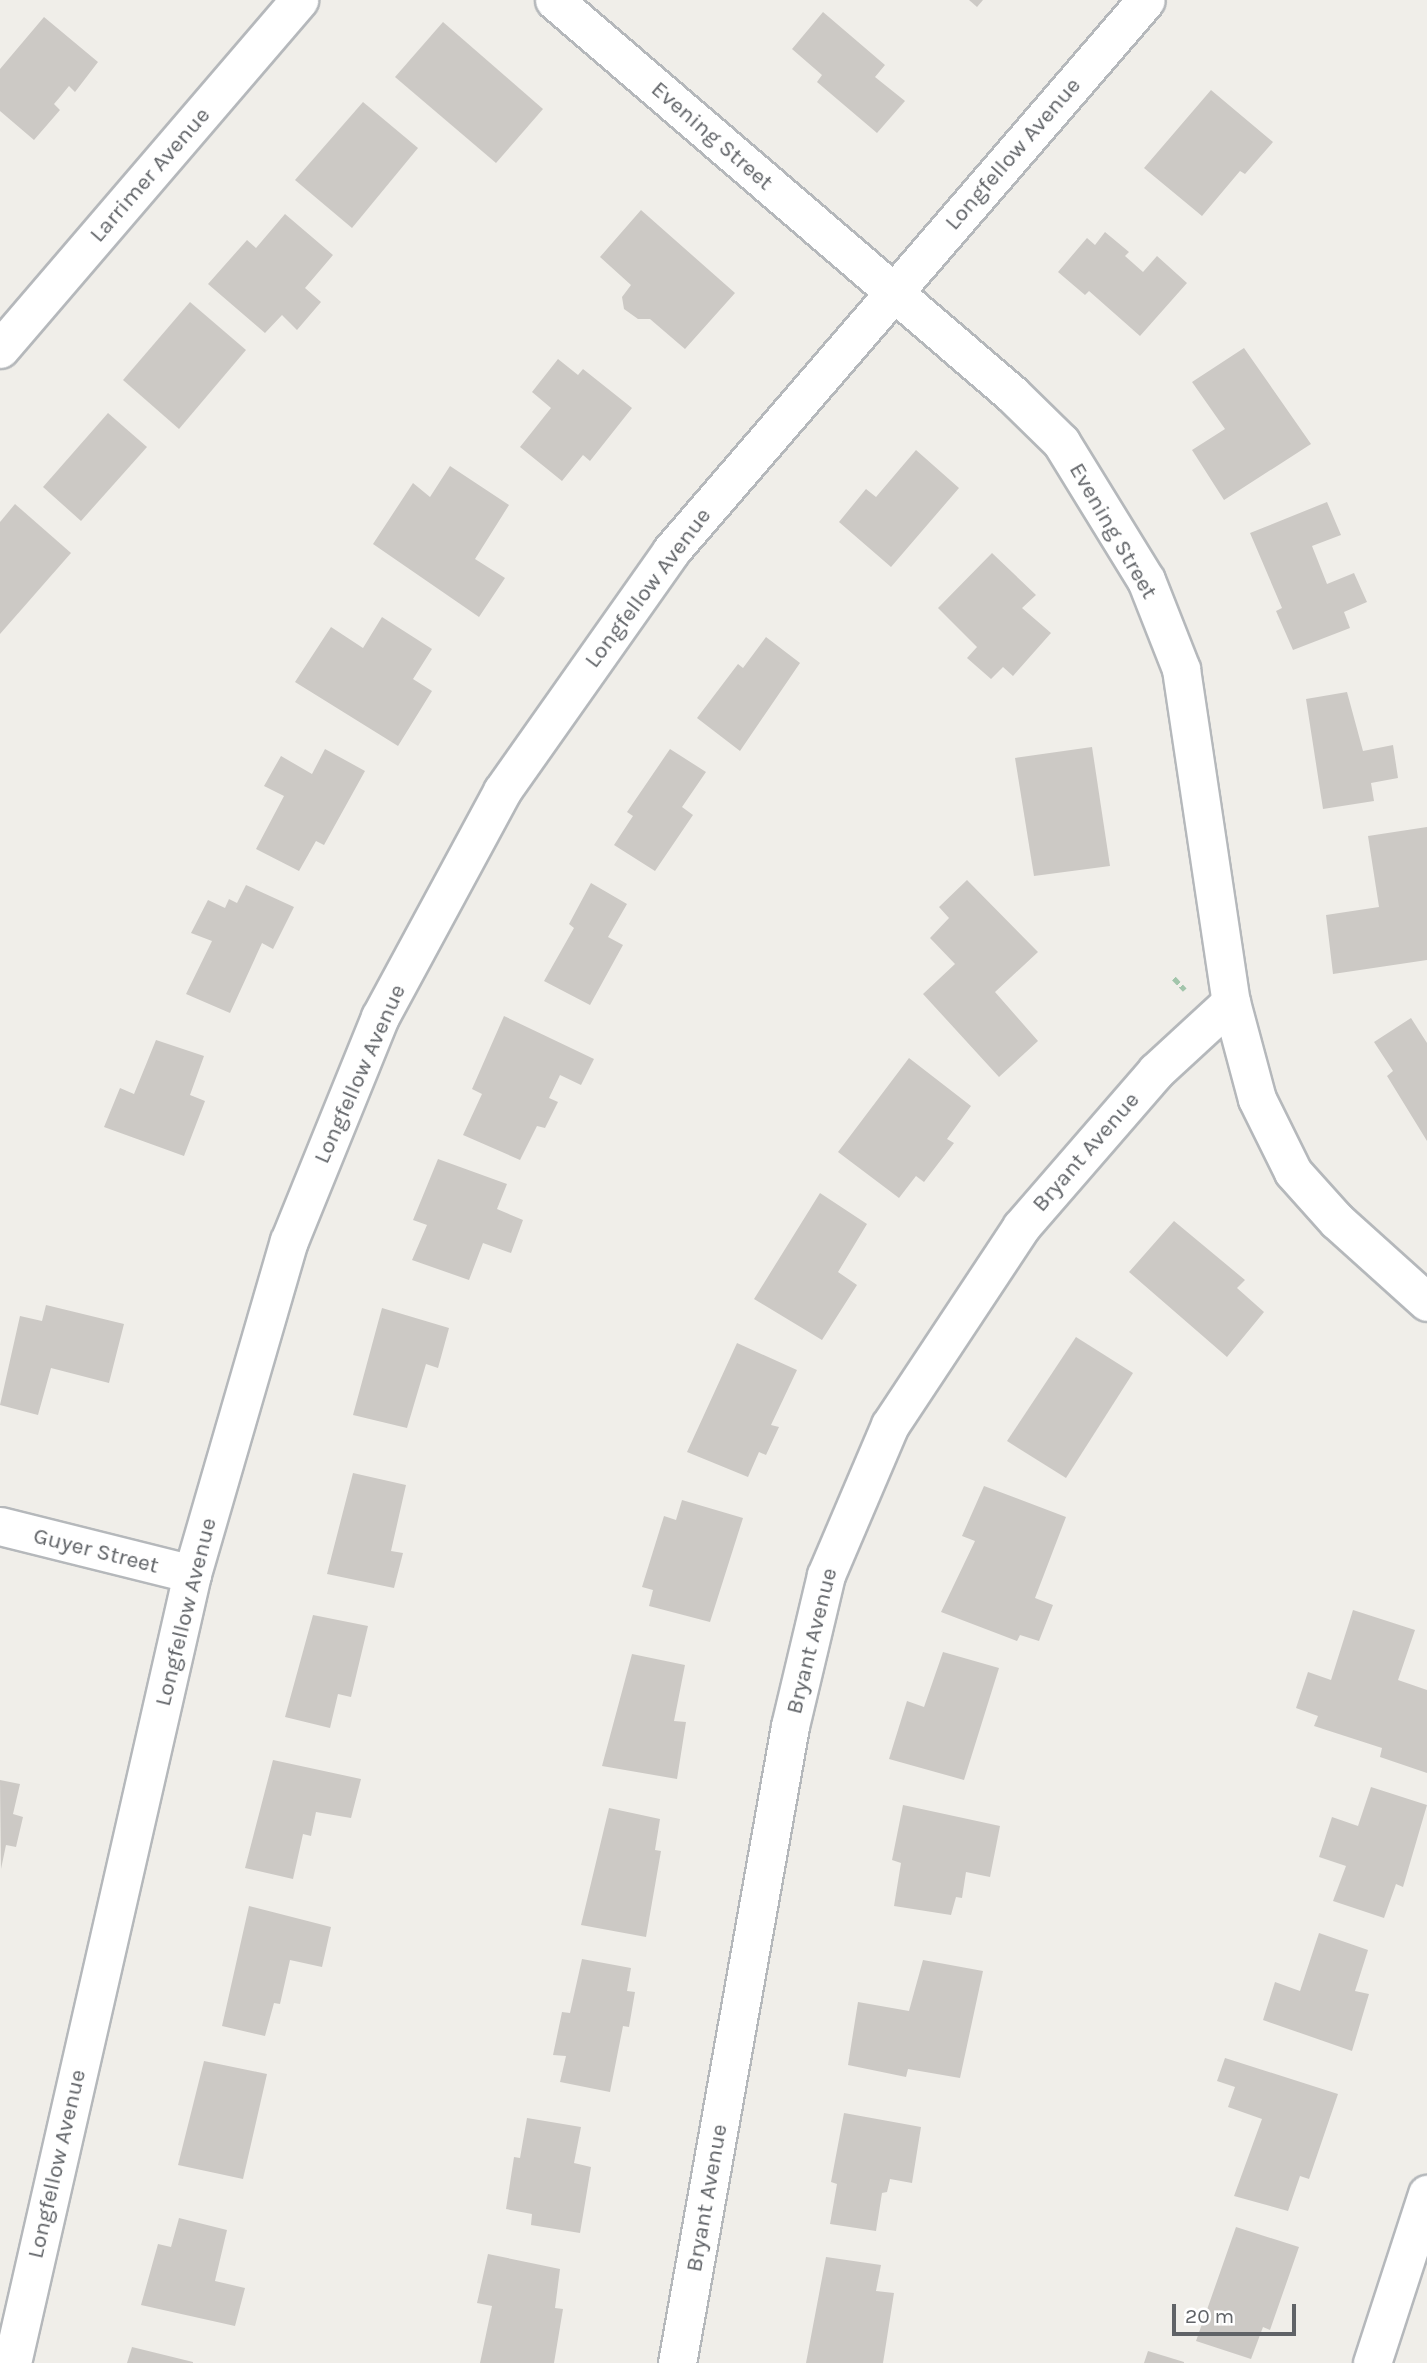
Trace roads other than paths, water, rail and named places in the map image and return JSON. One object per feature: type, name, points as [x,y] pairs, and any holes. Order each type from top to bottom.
[{"type":"street","name":"Larrimer Avenue","points":[[7,326],[299,0]]},
{"type":"street","name":"Evening Street","points":[[554,0],[1012,394],[1061,442],[1146,580],[1183,682],[1231,1002],[1257,1099],[1293,1172],[1337,1221],[1427,1303]]},
{"type":"street","name":"Longfellow Avenue","points":[[12,2363],[192,1574],[289,1241],[380,1017],[502,791],[671,551],[1146,0]]},
{"type":"street","name":"Bryant Avenue","points":[[677,2363],[790,1726],[826,1575],[890,1425],[1021,1227],[1156,1071],[1231,1002]]},
{"type":"street","name":"Guyer Street","points":[[0,1526],[192,1574]]},
{"type":"street","points":[[1372,2363],[1427,2194]]}]
